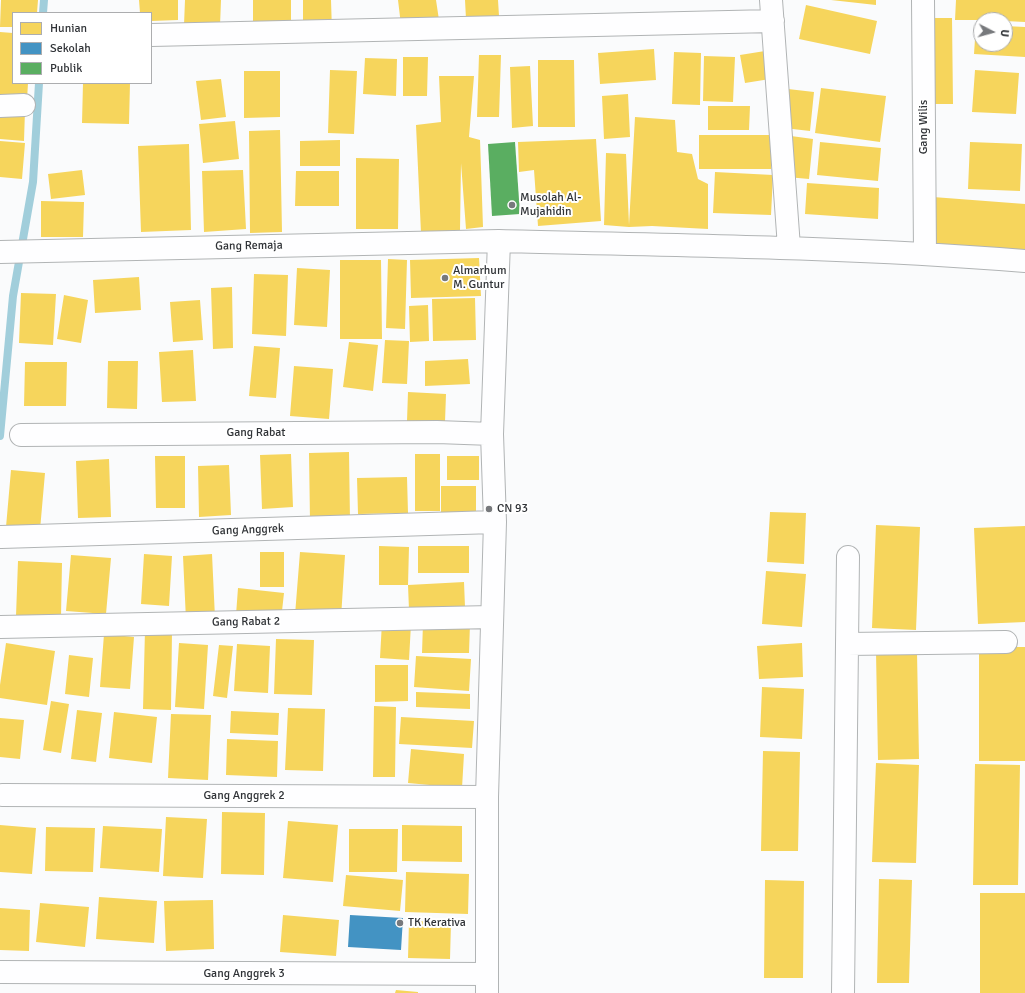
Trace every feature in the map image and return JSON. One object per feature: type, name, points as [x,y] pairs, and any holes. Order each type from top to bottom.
[{"type":"street","points":[[771,0],[788,247]]},
{"type":"street","name":"Gang Wilis","points":[[923,0],[925,253]]},
{"type":"street","points":[[152,35],[773,21]]},
{"type":"street","points":[[0,106],[24,106]]},
{"type":"street","points":[[487,984],[487,797],[494,522],[492,434],[499,241]]},
{"type":"street","name":"Gang Remaja","points":[[3,252],[38,250],[499,241],[788,247],[925,253],[1025,261]]},
{"type":"street","name":"Gang Rabat","points":[[21,435],[437,432],[492,434]]},
{"type":"street","name":"Gang Anggrek","points":[[1,537],[494,522]]},
{"type":"street","points":[[843,993],[848,557]]},
{"type":"street","name":"Gang Rabat 2","points":[[0,627],[492,617]]},
{"type":"street","points":[[847,644],[1006,642]]},
{"type":"street","name":"Gang Anggrek 2","points":[[2,795],[487,797]]},
{"type":"street","name":"Gang Anggrek 3","points":[[0,972],[487,984]]},
{"type":"building: Hunian","points":[[1,0],[38,0],[37,12],[12,12],[12,27],[0,27]]},
{"type":"building: Hunian","points":[[139,0],[178,0],[178,20],[152,21],[152,12],[140,12]]},
{"type":"building: Hunian","points":[[185,0],[221,0],[220,26],[184,25]]},
{"type":"building: Hunian","points":[[253,0],[291,0],[291,23],[253,23]]},
{"type":"building: Hunian","points":[[303,0],[331,0],[332,31],[303,31]]},
{"type":"building: Hunian","points":[[398,0],[436,0],[439,20],[401,25]]},
{"type":"building: Hunian","points":[[465,0],[498,0],[499,16],[466,19]]},
{"type":"building: Hunian","points":[[831,0],[876,0],[876,5]]},
{"type":"building: Hunian","points":[[956,0],[1025,0],[1025,22],[1013,21],[1013,12],[973,12],[973,20],[955,20]]},
{"type":"building: Hunian","points":[[806,5],[877,21],[870,54],[799,39]]},
{"type":"building: Hunian","points":[[926,18],[952,18],[953,104],[926,104]]},
{"type":"building: Hunian","points":[[1013,26],[1025,27],[1025,57],[974,54],[974,52],[1013,52]]},
{"type":"building: Hunian","points":[[0,32],[12,33],[12,84],[28,84],[27,100],[0,98]]},
{"type":"building: Hunian","points":[[654,49],[656,80],[600,84],[598,53]]},
{"type":"building: Hunian","points":[[765,51],[770,79],[745,83],[740,55]]},
{"type":"building: Hunian","points":[[674,52],[701,53],[700,105],[672,104]]},
{"type":"building: Hunian","points":[[479,55],[501,55],[499,117],[477,117]]},
{"type":"building: Hunian","points":[[704,56],[735,57],[733,102],[703,101]]},
{"type":"building: Hunian","points":[[403,57],[428,57],[427,96],[403,96]]},
{"type":"building: Hunian","points":[[365,58],[397,59],[396,96],[363,94]]},
{"type":"building: Hunian","points":[[538,60],[574,60],[575,127],[538,127]]},
{"type":"building: Hunian","points":[[530,66],[533,126],[512,128],[510,67]]},
{"type":"building: Hunian","points":[[330,70],[357,71],[354,134],[328,133]]},
{"type":"building: Hunian","points":[[975,70],[1019,73],[1016,114],[972,112]]},
{"type":"building: Hunian","points":[[244,71],[280,71],[280,117],[244,118]]},
{"type":"building: Hunian","points":[[439,76],[474,76],[469,137],[480,140],[483,227],[466,229],[461,163],[460,230],[421,233],[416,125],[441,122]]},
{"type":"building: Hunian","points":[[221,79],[226,117],[201,120],[196,81]]},
{"type":"building: Hunian","points":[[83,84],[130,84],[129,124],[82,123]]},
{"type":"building: Hunian","points":[[821,88],[886,96],[880,142],[815,133]]},
{"type":"building: Hunian","points":[[788,89],[814,92],[810,131],[784,128]]},
{"type":"building: Hunian","points":[[628,94],[630,137],[604,139],[602,96]]},
{"type":"building: Hunian","points":[[708,106],[750,106],[749,130],[708,130]]},
{"type":"building: Hunian","points":[[0,109],[25,110],[24,141],[0,139]]},
{"type":"building: Hunian","points":[[635,117],[675,120],[677,152],[692,154],[698,179],[708,184],[708,229],[604,225],[606,153],[626,154],[629,225]]},
{"type":"building: Hunian","points":[[235,121],[239,159],[203,163],[199,124]]},
{"type":"building: Hunian","points":[[280,130],[282,232],[250,233],[249,131]]},
{"type":"building: Hunian","points":[[699,135],[771,135],[771,169],[699,169]]},
{"type":"building: Hunian","points":[[791,136],[813,139],[809,179],[787,177]]},
{"type":"building: Hunian","points":[[596,139],[601,221],[538,226],[534,170],[519,172],[518,142]]},
{"type":"building: Hunian","points":[[340,140],[340,166],[300,166],[300,141]]},
{"type":"building: Hunian","points":[[0,141],[25,143],[22,179],[0,177]]},
{"type":"building: Hunian","points":[[820,142],[881,148],[878,181],[817,175]]},
{"type":"building: Hunian","points":[[970,142],[1022,144],[1020,191],[968,189]]},
{"type":"building: Hunian","points":[[189,144],[191,230],[141,232],[138,146]]},
{"type":"building: Hunian","points":[[356,158],[399,159],[398,229],[356,229]]},
{"type":"building: Hunian","points":[[82,170],[85,195],[51,199],[48,174]]},
{"type":"building: Hunian","points":[[243,170],[246,229],[204,232],[202,171]]},
{"type":"building: Hunian","points":[[296,171],[339,171],[339,206],[295,206]]},
{"type":"building: Hunian","points":[[715,172],[773,175],[771,215],[713,213]]},
{"type":"building: Hunian","points":[[807,183],[879,188],[878,219],[805,214]]},
{"type":"building: Hunian","points":[[933,197],[1025,204],[1025,250],[929,243]]},
{"type":"building: Hunian","points":[[41,201],[84,202],[83,237],[41,237]]},
{"type":"building: Hunian","name":"Almarhum M. Guntur","points":[[479,258],[481,296],[411,298],[410,260]]},
{"type":"building: Hunian","points":[[388,259],[407,260],[405,329],[386,328]]},
{"type":"building: Hunian","points":[[340,260],[381,260],[382,339],[340,339]]},
{"type":"building: Hunian","points":[[297,268],[330,270],[327,327],[294,325]]},
{"type":"building: Hunian","points":[[254,274],[288,275],[286,336],[252,334]]},
{"type":"building: Hunian","points":[[139,277],[141,310],[95,313],[93,280]]},
{"type":"building: Hunian","points":[[232,287],[233,348],[213,349],[211,288]]},
{"type":"building: Hunian","points":[[21,293],[56,294],[53,345],[19,343]]},
{"type":"building: Hunian","points":[[64,295],[88,300],[81,343],[57,339]]},
{"type":"building: Hunian","points":[[475,298],[476,340],[433,341],[432,299]]},
{"type":"building: Hunian","points":[[200,300],[203,340],[173,342],[170,302]]},
{"type":"building: Hunian","points":[[428,305],[429,341],[410,342],[409,306]]},
{"type":"building: Hunian","points":[[385,340],[409,341],[407,384],[382,383]]},
{"type":"building: Hunian","points":[[349,342],[378,345],[373,391],[343,387]]},
{"type":"building: Hunian","points":[[254,346],[280,348],[276,398],[249,396]]},
{"type":"building: Hunian","points":[[193,350],[196,401],[162,402],[159,352]]},
{"type":"building: Hunian","points":[[468,359],[470,384],[425,386],[425,361]]},
{"type":"building: Hunian","points":[[108,361],[138,361],[137,409],[107,408]]},
{"type":"building: Hunian","points":[[25,362],[67,362],[66,406],[24,406]]},
{"type":"building: Hunian","points":[[294,366],[333,369],[329,419],[290,416]]},
{"type":"building: Hunian","points":[[408,392],[446,394],[445,422],[407,421]]},
{"type":"building: Hunian","points":[[349,452],[350,520],[310,521],[309,453]]},
{"type":"building: Hunian","points":[[291,454],[293,507],[262,509],[260,455]]},
{"type":"building: Hunian","points":[[415,454],[440,454],[440,511],[415,511]]},
{"type":"building: Hunian","points":[[155,456],[185,456],[185,508],[156,508]]},
{"type":"building: Hunian","points":[[447,456],[479,456],[479,480],[447,480]]},
{"type":"building: Hunian","points":[[109,459],[111,517],[78,518],[76,461]]},
{"type":"building: Hunian","points":[[229,465],[231,515],[199,517],[198,466]]},
{"type":"building: Hunian","points":[[11,470],[45,473],[40,530],[6,527]]},
{"type":"building: Hunian","points":[[407,477],[408,513],[358,514],[357,478]]},
{"type":"building: Hunian","points":[[441,486],[476,486],[476,520],[441,519]]},
{"type":"building: Hunian","points":[[770,512],[806,513],[804,564],[767,562]]},
{"type":"building: Hunian","points":[[876,525],[920,527],[916,630],[872,628]]},
{"type":"building: Hunian","points":[[1025,526],[1025,622],[978,624],[974,528]]},
{"type":"building: Hunian","points":[[379,546],[409,547],[408,585],[379,585]]},
{"type":"building: Hunian","points":[[418,546],[469,546],[469,573],[418,573]]},
{"type":"building: Hunian","points":[[260,552],[284,552],[284,587],[260,587]]},
{"type":"building: Hunian","points":[[300,552],[345,555],[341,618],[295,615]]},
{"type":"building: Hunian","points":[[144,554],[172,556],[169,606],[141,604]]},
{"type":"building: Hunian","points":[[212,554],[215,618],[186,620],[183,556]]},
{"type":"building: Hunian","points":[[71,555],[111,558],[106,614],[66,611]]},
{"type":"building: Hunian","points":[[18,561],[62,563],[61,617],[16,616]]},
{"type":"building: Hunian","points":[[766,571],[806,574],[802,627],[762,624]]},
{"type":"building: Hunian","points":[[464,582],[465,607],[409,610],[408,585]]},
{"type":"building: Hunian","points":[[238,588],[284,593],[281,620],[236,615]]},
{"type":"building: Hunian","points":[[382,622],[411,624],[409,660],[380,658]]},
{"type":"building: Hunian","points":[[423,623],[470,624],[469,653],[422,653]]},
{"type":"building: Hunian","points":[[145,630],[172,631],[171,710],[143,709]]},
{"type":"building: Hunian","points":[[104,634],[134,637],[130,689],[100,687]]},
{"type":"building: Hunian","points":[[276,639],[314,640],[312,695],[274,694]]},
{"type":"building: Hunian","points":[[6,643],[55,651],[47,705],[0,698],[0,685]]},
{"type":"building: Hunian","points":[[179,643],[208,645],[204,709],[175,707]]},
{"type":"building: Hunian","points":[[802,643],[803,677],[759,679],[757,646]]},
{"type":"building: Hunian","points":[[237,644],[270,646],[268,693],[234,691]]},
{"type":"building: Hunian","points":[[219,645],[233,646],[227,698],[213,696]]},
{"type":"building: Hunian","points":[[979,647],[1025,647],[1025,761],[979,761]]},
{"type":"building: Hunian","points":[[876,652],[917,652],[919,759],[878,760]]},
{"type":"building: Hunian","points":[[69,655],[93,658],[89,697],[65,694]]},
{"type":"building: Hunian","points":[[416,656],[471,659],[469,691],[414,687]]},
{"type":"building: Hunian","points":[[375,665],[408,665],[408,701],[375,702]]},
{"type":"building: Hunian","points":[[762,687],[804,689],[802,739],[760,737]]},
{"type":"building: Hunian","points":[[416,692],[470,694],[470,709],[416,707]]},
{"type":"building: Hunian","points":[[51,701],[69,704],[61,753],[43,750]]},
{"type":"building: Hunian","points":[[374,706],[396,707],[395,777],[373,777]]},
{"type":"building: Hunian","points":[[288,708],[325,709],[323,771],[285,770]]},
{"type":"building: Hunian","points":[[77,710],[102,713],[96,762],[71,759]]},
{"type":"building: Hunian","points":[[231,711],[279,713],[278,735],[230,733]]},
{"type":"building: Hunian","points":[[114,712],[157,717],[152,763],[109,758]]},
{"type":"building: Hunian","points":[[171,714],[211,715],[208,780],[168,778]]},
{"type":"building: Hunian","points":[[401,717],[474,721],[472,748],[399,744]]},
{"type":"building: Hunian","points":[[0,718],[24,720],[20,759],[0,757]]},
{"type":"building: Hunian","points":[[227,739],[278,741],[277,777],[226,775]]},
{"type":"building: Hunian","points":[[411,749],[464,754],[462,788],[408,783]]},
{"type":"building: Hunian","points":[[763,751],[800,752],[798,851],[761,851]]},
{"type":"building: Hunian","points":[[876,763],[919,765],[916,863],[872,862]]},
{"type":"building: Hunian","points":[[975,764],[1020,765],[1018,885],[973,885]]},
{"type":"building: Hunian","points":[[222,812],[265,813],[264,875],[221,874]]},
{"type":"building: Hunian","points":[[166,817],[207,819],[203,878],[163,876]]},
{"type":"building: Hunian","points":[[288,821],[338,825],[333,882],[283,878]]},
{"type":"building: Hunian","points":[[0,825],[36,828],[32,874],[0,872]]},
{"type":"building: Hunian","points":[[402,825],[462,826],[462,862],[402,861]]},
{"type":"building: Hunian","points":[[103,826],[162,829],[159,872],[100,868]]},
{"type":"building: Hunian","points":[[46,827],[95,828],[93,872],[45,871]]},
{"type":"building: Hunian","points":[[349,829],[398,829],[397,872],[349,872]]},
{"type":"building: Hunian","points":[[406,872],[469,874],[468,914],[405,912]]},
{"type":"building: Hunian","points":[[346,875],[403,880],[400,911],[343,906]]},
{"type":"building: Hunian","points":[[879,879],[912,880],[909,983],[877,983]]},
{"type":"building: Hunian","points":[[765,880],[804,881],[803,978],[764,978]]},
{"type":"building: Hunian","points":[[980,893],[1025,893],[1025,993],[980,993]]},
{"type":"building: Hunian","points":[[99,897],[157,901],[154,943],[96,939]]},
{"type":"building: Hunian","points":[[213,900],[214,949],[166,951],[164,901]]},
{"type":"building: Hunian","points":[[40,903],[89,907],[85,947],[36,942]]},
{"type":"building: Hunian","points":[[0,908],[30,910],[29,951],[0,950]]},
{"type":"building: Hunian","points":[[283,915],[339,920],[336,956],[280,952]]},
{"type":"building: Hunian","points":[[409,921],[451,922],[450,959],[408,958]]},
{"type":"building: Hunian","points":[[396,990],[418,992],[418,993],[395,993]]},
{"type":"building: Sekolah","points":[[350,915],[403,918],[401,950],[348,947]]},
{"type":"building: Publik","points":[[515,142],[520,214],[492,216],[488,144]]},
{"type":"waterway","points":[[43,12],[44,0]]},
{"type":"waterway","points":[[0,436],[13,296],[33,182],[39,84]]},
{"type":"place","name":"Musolah Al- Mujahidin","points":[[512,205]]},
{"type":"place","name":"Almarhum M. Guntur","points":[[445,278]]},
{"type":"place","name":"CN 93","points":[[489,509]]},
{"type":"place","name":"TK Kerativa","points":[[400,923]]}]
